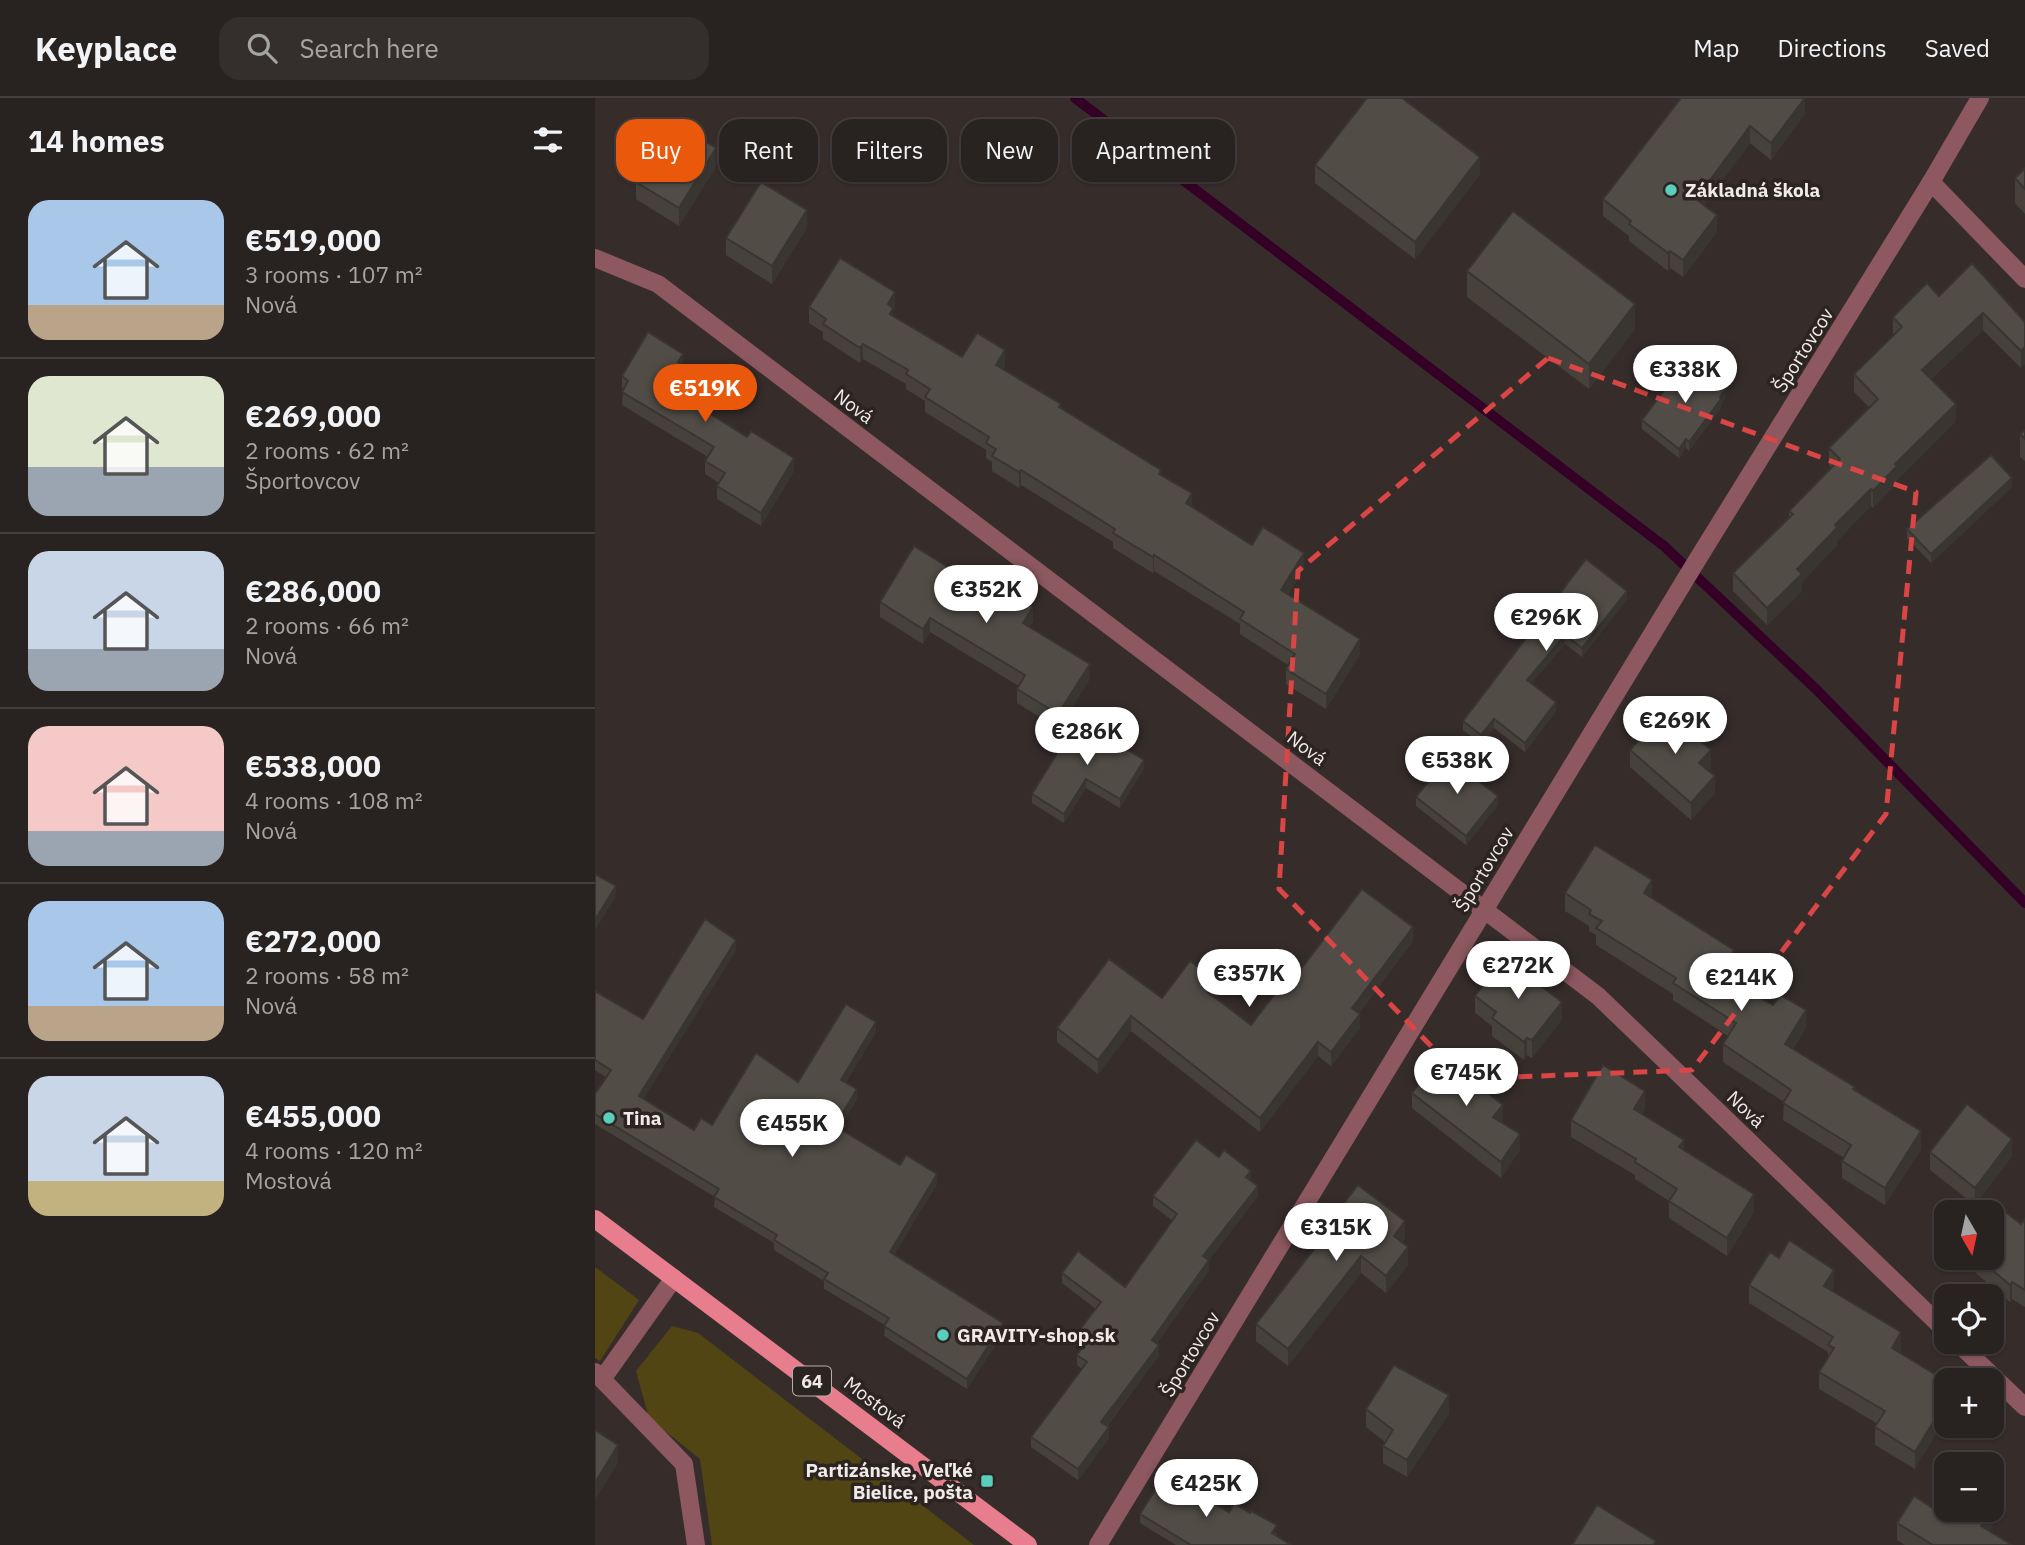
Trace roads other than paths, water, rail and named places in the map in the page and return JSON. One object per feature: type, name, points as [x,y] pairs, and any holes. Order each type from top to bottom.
[{"type":"main road","name":"Mostová","points":[[595,1219],[1028,1545]]},
{"type":"street","name":"Športovcov","points":[[1098,1545],[1980,98]]},
{"type":"street","points":[[1931,182],[2025,279]]},
{"type":"street","name":"Nová","points":[[595,258],[658,284],[1598,996],[1934,1319]]},
{"type":"street","points":[[674,1278],[599,1375],[684,1464],[696,1545]]},
{"type":"street","points":[[1970,1354],[2025,1407]]},
{"type":"waterway","points":[[1075,98],[1664,546],[1817,690],[2025,903]]},
{"type":"place","name":"Základná škola","points":[[1671,190]]},
{"type":"place","name":"Tina","points":[[609,1118]]},
{"type":"place","name":"GRAVITY-shop.sk","points":[[943,1335]]},
{"type":"place","name":"Partizánske, Veľké Bielice, pošta","points":[[987,1481]]}]
